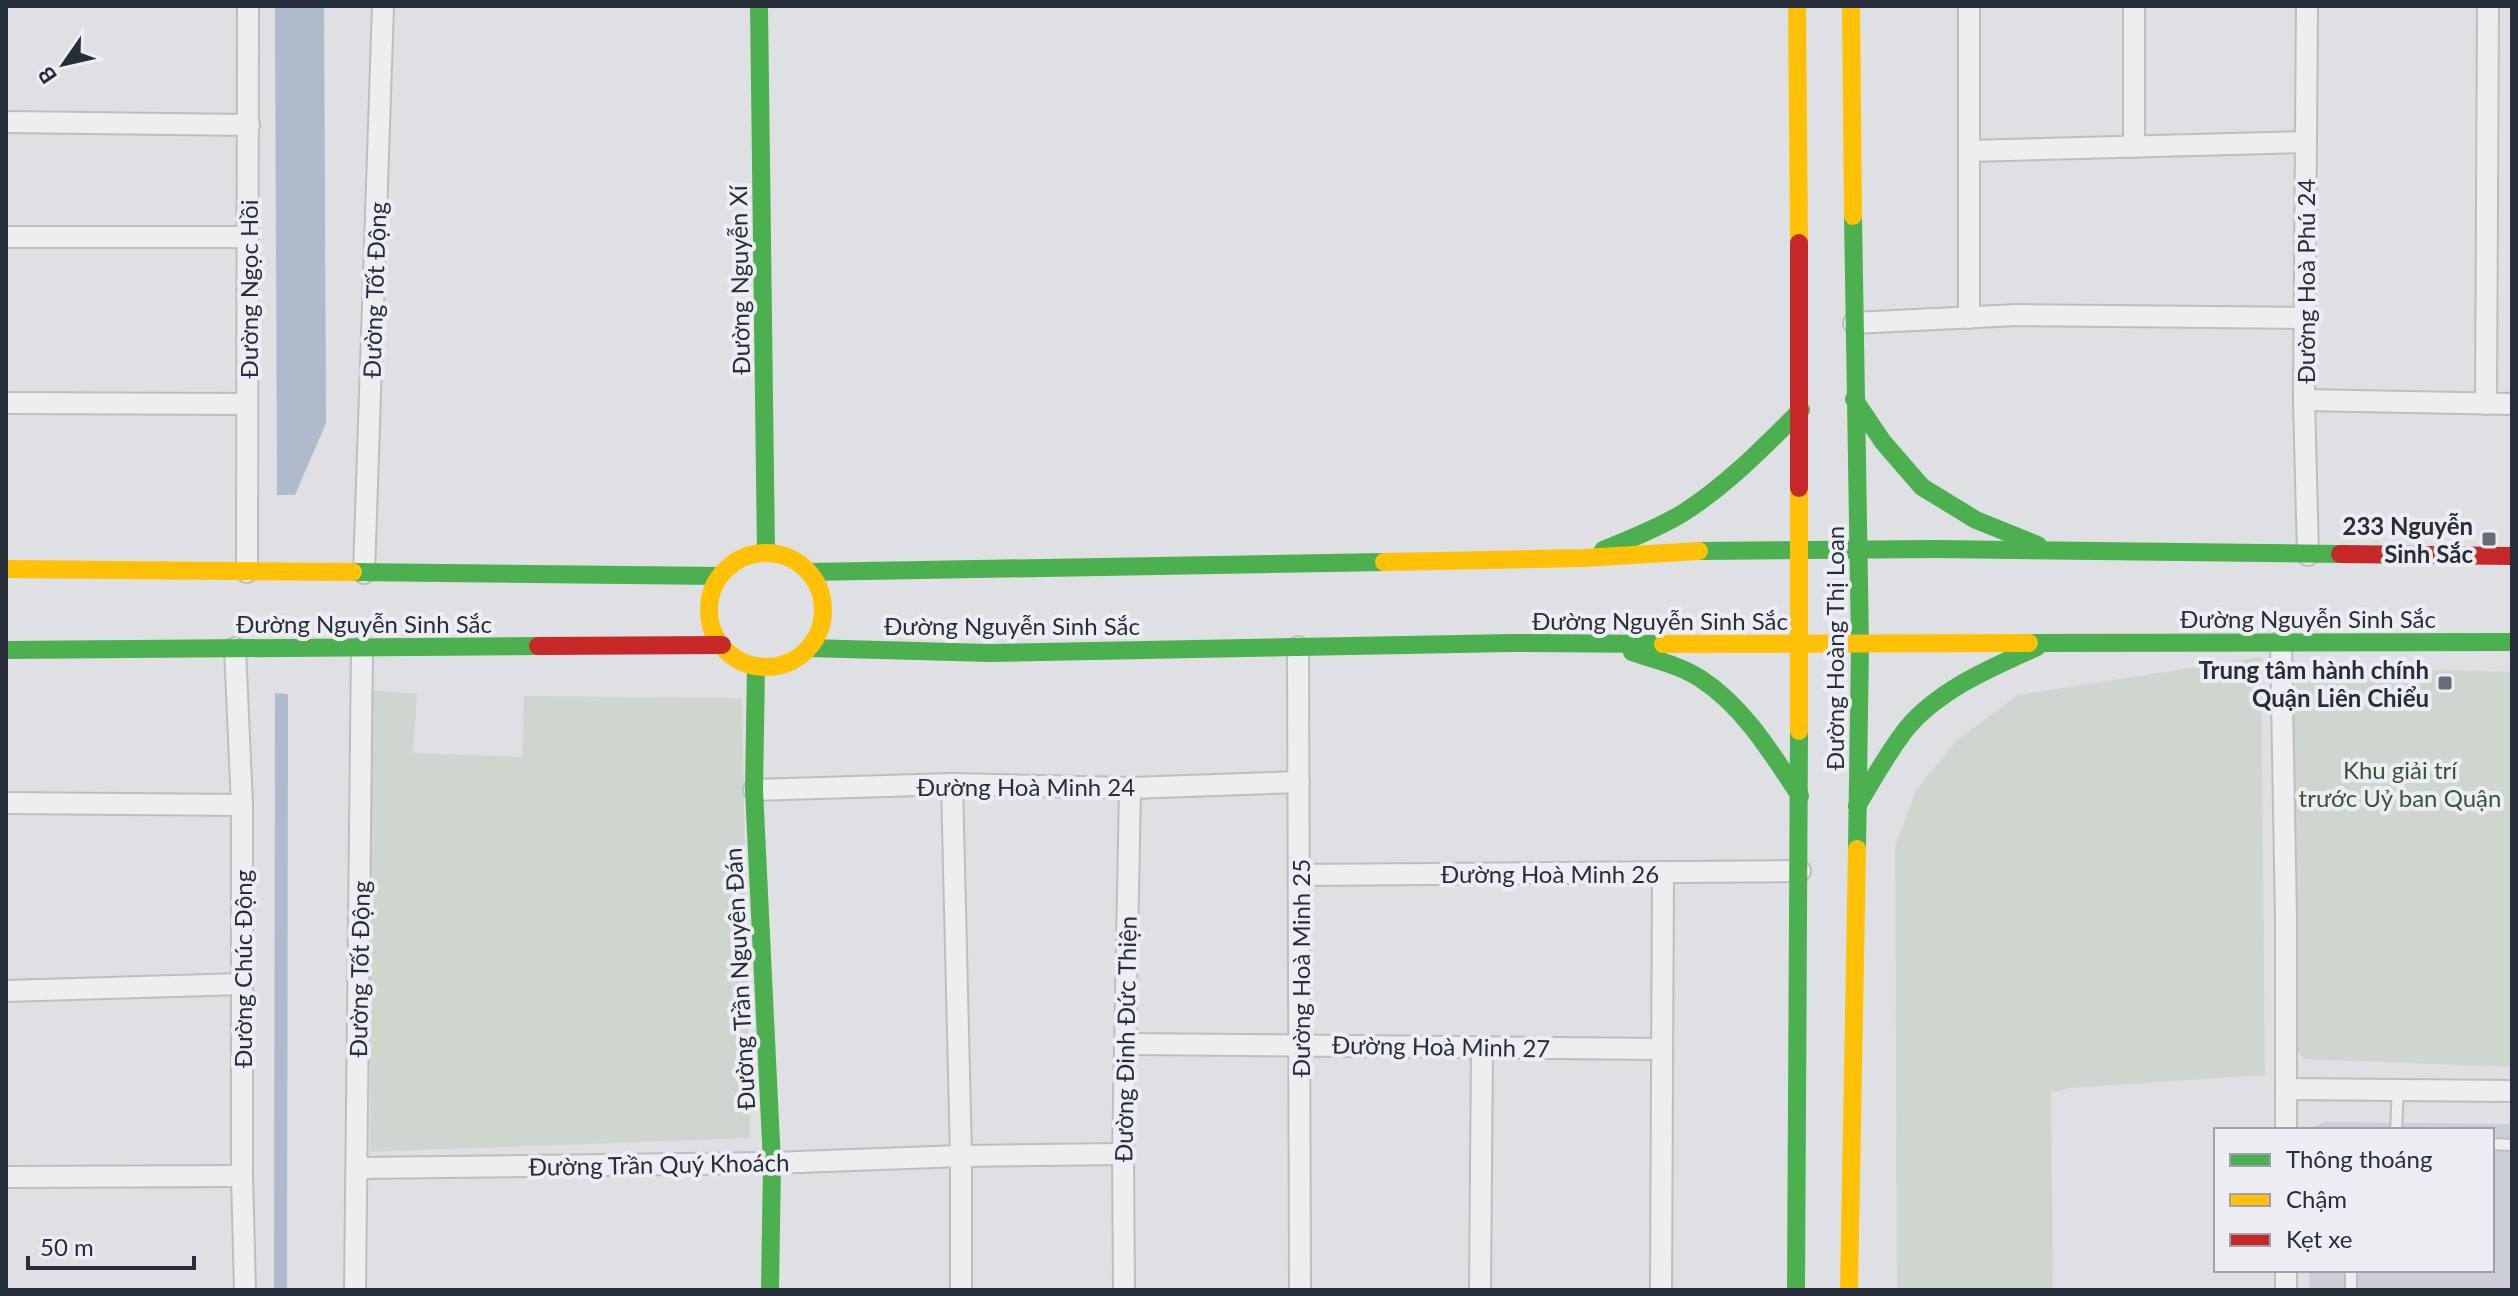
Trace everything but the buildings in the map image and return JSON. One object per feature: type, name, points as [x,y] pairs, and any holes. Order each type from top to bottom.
[{"type":"main road","name":"Đường Nguyễn Xí","points":[[759,6],[766,553]]},
{"type":"main road","name":"Đường Hoàng Thị Loan","points":[[1796,1290],[1801,410],[1797,6]]},
{"type":"main road","name":"Đường Hoàng Thị Loan","points":[[1849,1290],[1860,645],[1854,399],[1851,6]]},
{"type":"main road","points":[[1854,399],[1883,442],[1922,487],[1976,520],[2057,552]]},
{"type":"main road","points":[[1584,558],[1662,525],[1719,488],[1759,454],[1801,410]]},
{"type":"main road","points":[[809,572],[1584,558],[1800,549],[2512,556]]},
{"type":"main road","points":[[766,553],[782,555],[797,561],[809,572],[823,602],[823,619],[809,648],[794,660],[775,666],[756,666],[731,654],[722,645],[714,633],[710,604],[720,576],[740,559],[766,553]]},
{"type":"main road","name":"Đường Nguyễn Sinh Sắc","points":[[6,569],[720,576]]},
{"type":"main road","name":"Đường Nguyễn Sinh Sắc","points":[[809,648],[989,653],[1605,644],[2512,642]]},
{"type":"main road","points":[[1605,644],[1683,669],[1726,697],[1765,744],[1800,796]]},
{"type":"main road","points":[[1857,806],[1897,741],[1932,704],[1975,676],[2044,644]]},
{"type":"main road","name":"Đường Nguyễn Sinh Sắc","points":[[6,650],[722,645]]},
{"type":"main road","name":"Đường Trần Nguyên Đán","points":[[756,666],[754,790],[772,1163],[770,1290]]},
{"type":"street","name":"Đường Ngọc Hồi","points":[[247,572],[248,6]]},
{"type":"street","name":"Đường Tốt Động","points":[[364,573],[383,6]]},
{"type":"street","points":[[1969,6],[1969,318]]},
{"type":"street","points":[[2134,6],[2134,147]]},
{"type":"street","name":"Đường Hoà Phú 24","points":[[2307,6],[2304,400],[2308,555]]},
{"type":"street","points":[[2486,404],[2488,6]]},
{"type":"street","points":[[6,122],[249,125]]},
{"type":"street","points":[[1969,151],[2306,142]]},
{"type":"street","points":[[6,237],[247,237]]},
{"type":"street","points":[[1854,323],[2131,315],[2305,318]]},
{"type":"street","points":[[2304,400],[2512,404]]},
{"type":"street","points":[[6,403],[247,404]]},
{"type":"street","points":[[2281,641],[2286,1128]]},
{"type":"street","name":"Đường Tốt Động","points":[[355,1290],[362,647]]},
{"type":"street","name":"Đường Hoà Minh 25","points":[[1298,647],[1300,1290]]},
{"type":"street","name":"Đường Chúc Động","points":[[235,648],[242,805],[245,1290]]},
{"type":"street","name":"Đường Hoà Minh 24","points":[[754,790],[952,784],[1130,788],[1299,782]]},
{"type":"street","points":[[952,784],[961,1290]]},
{"type":"street","name":"Đường Đinh Đức Thiện","points":[[1124,1290],[1123,1154],[1130,788]]},
{"type":"street","points":[[6,803],[242,805]]},
{"type":"street","name":"Đường Hoà Minh 26","points":[[1300,875],[1800,871]]},
{"type":"street","points":[[1661,1290],[1663,872]]},
{"type":"street","points":[[6,991],[242,984]]},
{"type":"street","name":"Đường Hoà Minh 27","points":[[1125,1044],[1662,1049]]},
{"type":"street","points":[[1480,1290],[1482,1047]]},
{"type":"street","points":[[2286,1089],[2512,1091]]},
{"type":"street","name":"Đường Trần Quý Khoách","points":[[357,1168],[772,1163],[1123,1154]]},
{"type":"street","points":[[6,1177],[242,1176]]},
{"type":"lane","points":[[2396,1128],[2398,1090]]},
{"type":"shaded area","points":[[2324,1122],[2512,1124],[2512,1290],[2310,1290],[2309,1272],[2494,1272],[2494,1128],[2312,1128]]},
{"type":"green space","points":[[2261,657],[2265,1075],[2071,1088],[2051,1093],[2053,1290],[1897,1290],[1895,847],[1916,790],[1957,740],[2018,695]]},
{"type":"green space","name":"Khu giải trí trước Uỷ ban Quận","points":[[2299,666],[2512,672],[2512,1067],[2304,1059],[2293,1046],[2290,669]]},
{"type":"green space","points":[[370,690],[417,694],[413,753],[522,757],[524,696],[742,698],[750,1138],[370,1152]]},
{"type":"water","points":[[275,6],[324,6],[326,423],[295,495],[277,495]]},
{"type":"water","points":[[275,693],[288,694],[287,1290],[274,1290]]},
{"type":"traffic: fast","points":[[759,6],[766,553]]},
{"type":"traffic: fast","points":[[1853,216],[1860,645],[1857,849]]},
{"type":"traffic: fast","points":[[1854,399],[1883,442],[1922,487],[1976,520],[2038,545]]},
{"type":"traffic: fast","points":[[1603,550],[1664,524],[1699,502],[1745,465],[1801,410]]},
{"type":"traffic: fast","points":[[1699,551],[1935,549],[2340,554]]},
{"type":"traffic: fast","points":[[809,572],[1384,562]]},
{"type":"traffic: fast","points":[[353,572],[720,576]]},
{"type":"traffic: fast","points":[[2029,643],[2512,642]]},
{"type":"traffic: fast","points":[[809,648],[989,653],[1511,643],[1663,644]]},
{"type":"traffic: fast","points":[[6,650],[538,646]]},
{"type":"traffic: fast","points":[[1857,806],[1893,747],[1920,714],[1967,681],[2037,647]]},
{"type":"traffic: fast","points":[[1632,652],[1685,670],[1716,690],[1756,732],[1800,796]]},
{"type":"traffic: fast","points":[[756,666],[754,790],[772,1163],[770,1290]]},
{"type":"traffic: fast","points":[[1796,1290],[1799,731]]},
{"type":"traffic: slow","points":[[1797,6],[1799,243]]},
{"type":"traffic: slow","points":[[1851,6],[1853,216]]},
{"type":"traffic: slow","points":[[1799,488],[1799,731]]},
{"type":"traffic: slow","points":[[1384,562],[1584,558],[1699,551]]},
{"type":"traffic: slow","points":[[766,553],[788,558],[806,570],[818,588],[823,610],[818,632],[806,650],[788,662],[766,667],[744,662],[726,650],[714,632],[709,610],[714,588],[726,570],[744,558],[766,553]]},
{"type":"traffic: slow","points":[[6,569],[353,572]]},
{"type":"traffic: slow","points":[[1663,644],[2029,643]]},
{"type":"traffic: slow","points":[[1849,1290],[1857,849]]},
{"type":"traffic: jam","points":[[1799,243],[1799,488]]},
{"type":"traffic: jam","points":[[2340,554],[2512,556]]},
{"type":"traffic: jam","points":[[538,646],[722,645]]},
{"type":"place","name":"233 Nguyễn Sinh Sắc","points":[[2489,539]]},
{"type":"place","name":"Trung tâm hành chính Quận Liên Chiểu","points":[[2445,683]]}]
